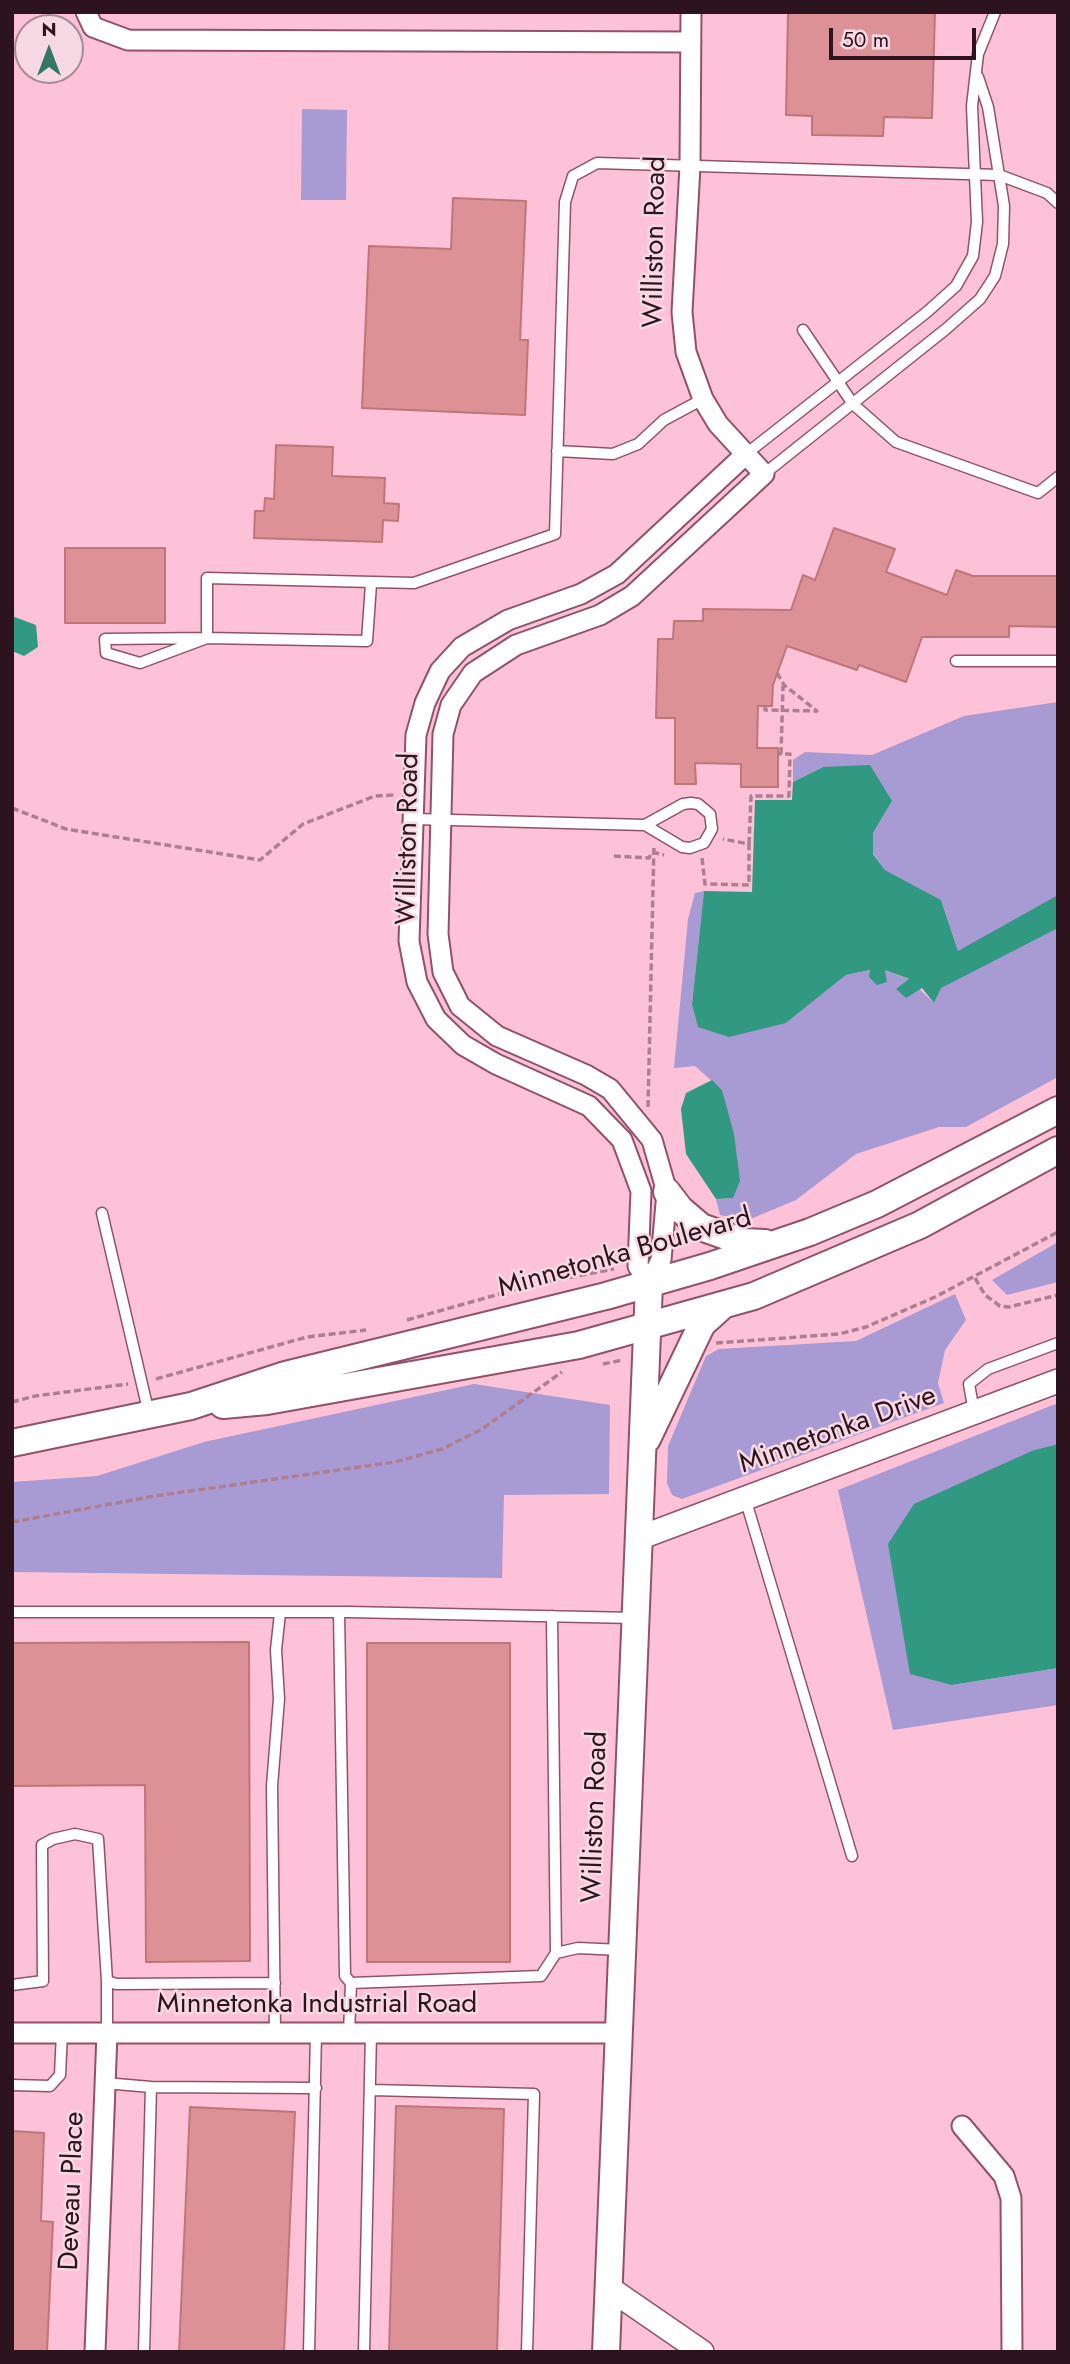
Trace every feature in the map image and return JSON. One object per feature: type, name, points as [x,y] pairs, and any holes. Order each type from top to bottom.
[{"type":"main road","name":"Minnetonka Boulevard","points":[[12,1443],[191,1406],[285,1375],[649,1284],[777,1243],[877,1204],[1058,1110]]},
{"type":"main road","name":"Minnetonka Boulevard","points":[[191,1406],[267,1401],[579,1345],[722,1306],[789,1283],[909,1230],[1058,1150]]},
{"type":"main road","points":[[667,1192],[680,1209],[701,1227],[720,1236],[743,1242],[777,1243]]},
{"type":"main road","name":"Williston Road","points":[[606,2352],[621,2032],[649,1284]]},
{"type":"main road","points":[[643,1447],[702,1324],[722,1306]]},
{"type":"street","points":[[86,12],[93,27],[128,40],[691,42]]},
{"type":"street","name":"Williston Road","points":[[649,1284],[662,1260],[667,1192],[652,1140],[610,1090],[586,1075],[497,1036],[460,1006],[443,972],[438,934],[443,734],[451,705],[473,673],[516,645],[600,615],[632,596],[764,474],[718,424],[703,399],[686,352],[682,312],[690,166],[691,12]]},
{"type":"street","name":"Williston Road","points":[[649,1284],[638,1265],[641,1191],[622,1140],[589,1106],[496,1064],[463,1045],[436,1019],[416,982],[409,941],[416,736],[425,703],[440,671],[462,647],[508,620],[581,594],[617,574],[746,454]]},
{"type":"street","name":"Minnetonka Drive","points":[[639,1538],[1058,1381]]},
{"type":"street","name":"Minnetonka Industrial Road","points":[[12,2033],[621,2032]]},
{"type":"street","name":"Deveau Place","points":[[95,2352],[107,2033]]},
{"type":"street","points":[[962,2126],[1004,2176],[1011,2198],[1012,2352]]},
{"type":"street","points":[[609,2288],[702,2352]]},
{"type":"lane","points":[[746,454],[956,286],[973,256],[977,222],[972,106],[978,76],[978,54],[995,12]]},
{"type":"lane","points":[[764,474],[947,329],[980,299],[995,276],[1003,244],[1004,206],[988,107],[978,76]]},
{"type":"lane","points":[[207,638],[207,578],[414,583],[555,534],[565,202],[573,176],[597,163],[999,176],[1047,193],[1058,203]]},
{"type":"lane","points":[[803,330],[853,404],[897,442],[1038,493],[1058,477]]},
{"type":"lane","points":[[557,451],[613,454],[638,444],[664,420],[703,399]]},
{"type":"lane","points":[[207,638],[140,663],[106,653],[105,639],[207,638],[367,641],[371,584]]},
{"type":"lane","points":[[956,661],[1058,661]]},
{"type":"lane","points":[[414,819],[645,825],[682,847],[698,847],[709,837],[712,822],[705,808],[691,803],[683,804],[645,825]]},
{"type":"lane","points":[[102,1213],[149,1415]]},
{"type":"lane","points":[[974,1412],[969,1384],[988,1368],[1058,1343]]},
{"type":"lane","points":[[744,1498],[852,1857]]},
{"type":"lane","points":[[12,1612],[339,1612],[635,1618]]},
{"type":"lane","points":[[339,1612],[345,1976],[351,1983],[349,2032]]},
{"type":"lane","points":[[275,2032],[272,1786],[279,1699],[276,1650],[280,1613]]},
{"type":"lane","points":[[351,1983],[541,1976],[556,1953],[552,1616]]},
{"type":"lane","points":[[12,1985],[43,1981],[42,1845],[52,1839],[75,1834],[98,1839],[111,1982],[107,2033]]},
{"type":"lane","points":[[556,1953],[578,1948],[623,1950]]},
{"type":"lane","points":[[111,1982],[275,1983]]},
{"type":"lane","points":[[309,2352],[316,2032]]},
{"type":"lane","points":[[364,2352],[371,2032]]},
{"type":"lane","points":[[12,2085],[50,2086],[60,2075],[62,2033]]},
{"type":"lane","points":[[105,2083],[151,2087],[316,2088]]},
{"type":"lane","points":[[144,2352],[151,2087]]},
{"type":"lane","points":[[371,2090],[534,2094],[527,2352]]},
{"type":"path","points":[[765,706],[765,710],[817,711],[783,685],[777,673]]},
{"type":"path","points":[[702,858],[705,884],[749,885],[751,796],[789,796],[790,754],[780,754],[783,685]]},
{"type":"path","points":[[12,808],[66,829],[260,860],[303,824],[375,796],[391,795]]},
{"type":"path","points":[[648,1115],[652,1026],[652,852],[658,833]]},
{"type":"path","points":[[723,839],[748,844]]},
{"type":"path","points":[[703,1345],[839,1334],[866,1327],[975,1278],[1058,1232]]},
{"type":"path","points":[[405,1320],[535,1284],[620,1268]]},
{"type":"path","points":[[975,1278],[985,1295],[1000,1306],[1009,1307],[1058,1295]]},
{"type":"path","points":[[12,1402],[36,1396],[142,1382],[186,1373],[307,1337],[369,1329]]},
{"type":"path","points":[[591,1362],[609,1363]]},
{"type":"path","points":[[12,1522],[155,1496],[396,1462],[442,1449],[482,1429],[564,1371]]},
{"type":"shaded area","points":[[302,109],[347,110],[346,200],[301,200]]},
{"type":"shaded area","points":[[12,616],[36,625],[38,647],[24,656],[12,651]]},
{"type":"shaded area","points":[[1058,702],[1058,1077],[966,1127],[939,1127],[856,1154],[796,1200],[748,1220],[720,1215],[716,1199],[733,1198],[722,1090],[695,1066],[674,1068],[688,919],[695,893],[704,891],[692,1004],[786,1023],[846,975],[871,970],[885,970],[910,980],[934,1003],[958,951],[941,900],[885,870],[873,853],[873,833],[892,801],[823,767],[793,782],[793,760],[805,752],[872,755],[964,716]]},
{"type":"shaded area","points":[[870,765],[892,801],[873,833],[873,854],[885,870],[941,900],[958,951],[1058,895],[1058,928],[941,988],[934,1003],[922,988],[906,998],[896,989],[909,979],[885,970],[887,982],[877,985],[869,977],[870,970],[846,975],[786,1023],[729,1037],[698,1027],[692,1004],[704,891],[752,892],[755,800],[792,800],[793,782],[823,767]]},
{"type":"shaded area","points":[[712,1080],[722,1090],[734,1134],[740,1181],[733,1198],[716,1199],[686,1154],[681,1109],[686,1093]]},
{"type":"shaded area","points":[[1058,1242],[1058,1282],[1007,1295],[992,1280]]},
{"type":"shaded area","points":[[955,1294],[966,1320],[945,1350],[938,1383],[944,1403],[682,1499],[672,1495],[667,1483],[668,1446],[706,1356],[719,1349],[856,1341]]},
{"type":"shaded area","points":[[474,1384],[610,1405],[609,1494],[504,1495],[502,1578],[12,1572],[12,1482],[97,1476],[204,1442]]},
{"type":"shaded area","points":[[1058,1403],[1058,1444],[1034,1450],[952,1685],[1058,1668],[1058,1705],[893,1730],[838,1490]]},
{"type":"shaded area","points":[[1058,1444],[1058,1668],[952,1685],[910,1674],[888,1544],[914,1504],[1034,1450]]},
{"type":"building","points":[[788,12],[935,12],[932,118],[884,117],[883,136],[812,135],[812,116],[786,115]]},
{"type":"building","points":[[453,198],[526,201],[520,340],[528,340],[525,415],[362,408],[369,246],[451,249]]},
{"type":"building","points":[[276,445],[333,447],[332,476],[385,478],[384,503],[399,504],[398,521],[383,520],[382,542],[254,538],[255,511],[264,511],[265,498],[274,499]]},
{"type":"building","points":[[834,528],[895,549],[886,572],[947,595],[956,570],[973,576],[1058,576],[1058,627],[1009,626],[1009,637],[922,637],[906,682],[859,665],[857,670],[787,646],[773,685],[772,706],[758,706],[757,748],[778,748],[778,787],[741,787],[741,764],[695,763],[696,784],[675,784],[675,718],[656,718],[658,639],[673,639],[674,621],[703,621],[703,609],[791,610],[803,575],[815,580]]},
{"type":"building","points":[[65,548],[165,548],[165,623],[65,623]]},
{"type":"building","points":[[249,1642],[250,1961],[146,1962],[145,1785],[12,1786],[12,1643]]},
{"type":"building","points":[[367,1643],[510,1643],[510,1962],[367,1962]]},
{"type":"building","points":[[396,2106],[504,2109],[497,2352],[389,2352]]},
{"type":"building","points":[[190,2107],[295,2112],[284,2352],[179,2352]]},
{"type":"building","points":[[12,2131],[44,2133],[41,2221],[53,2222],[47,2352],[12,2352]]}]
